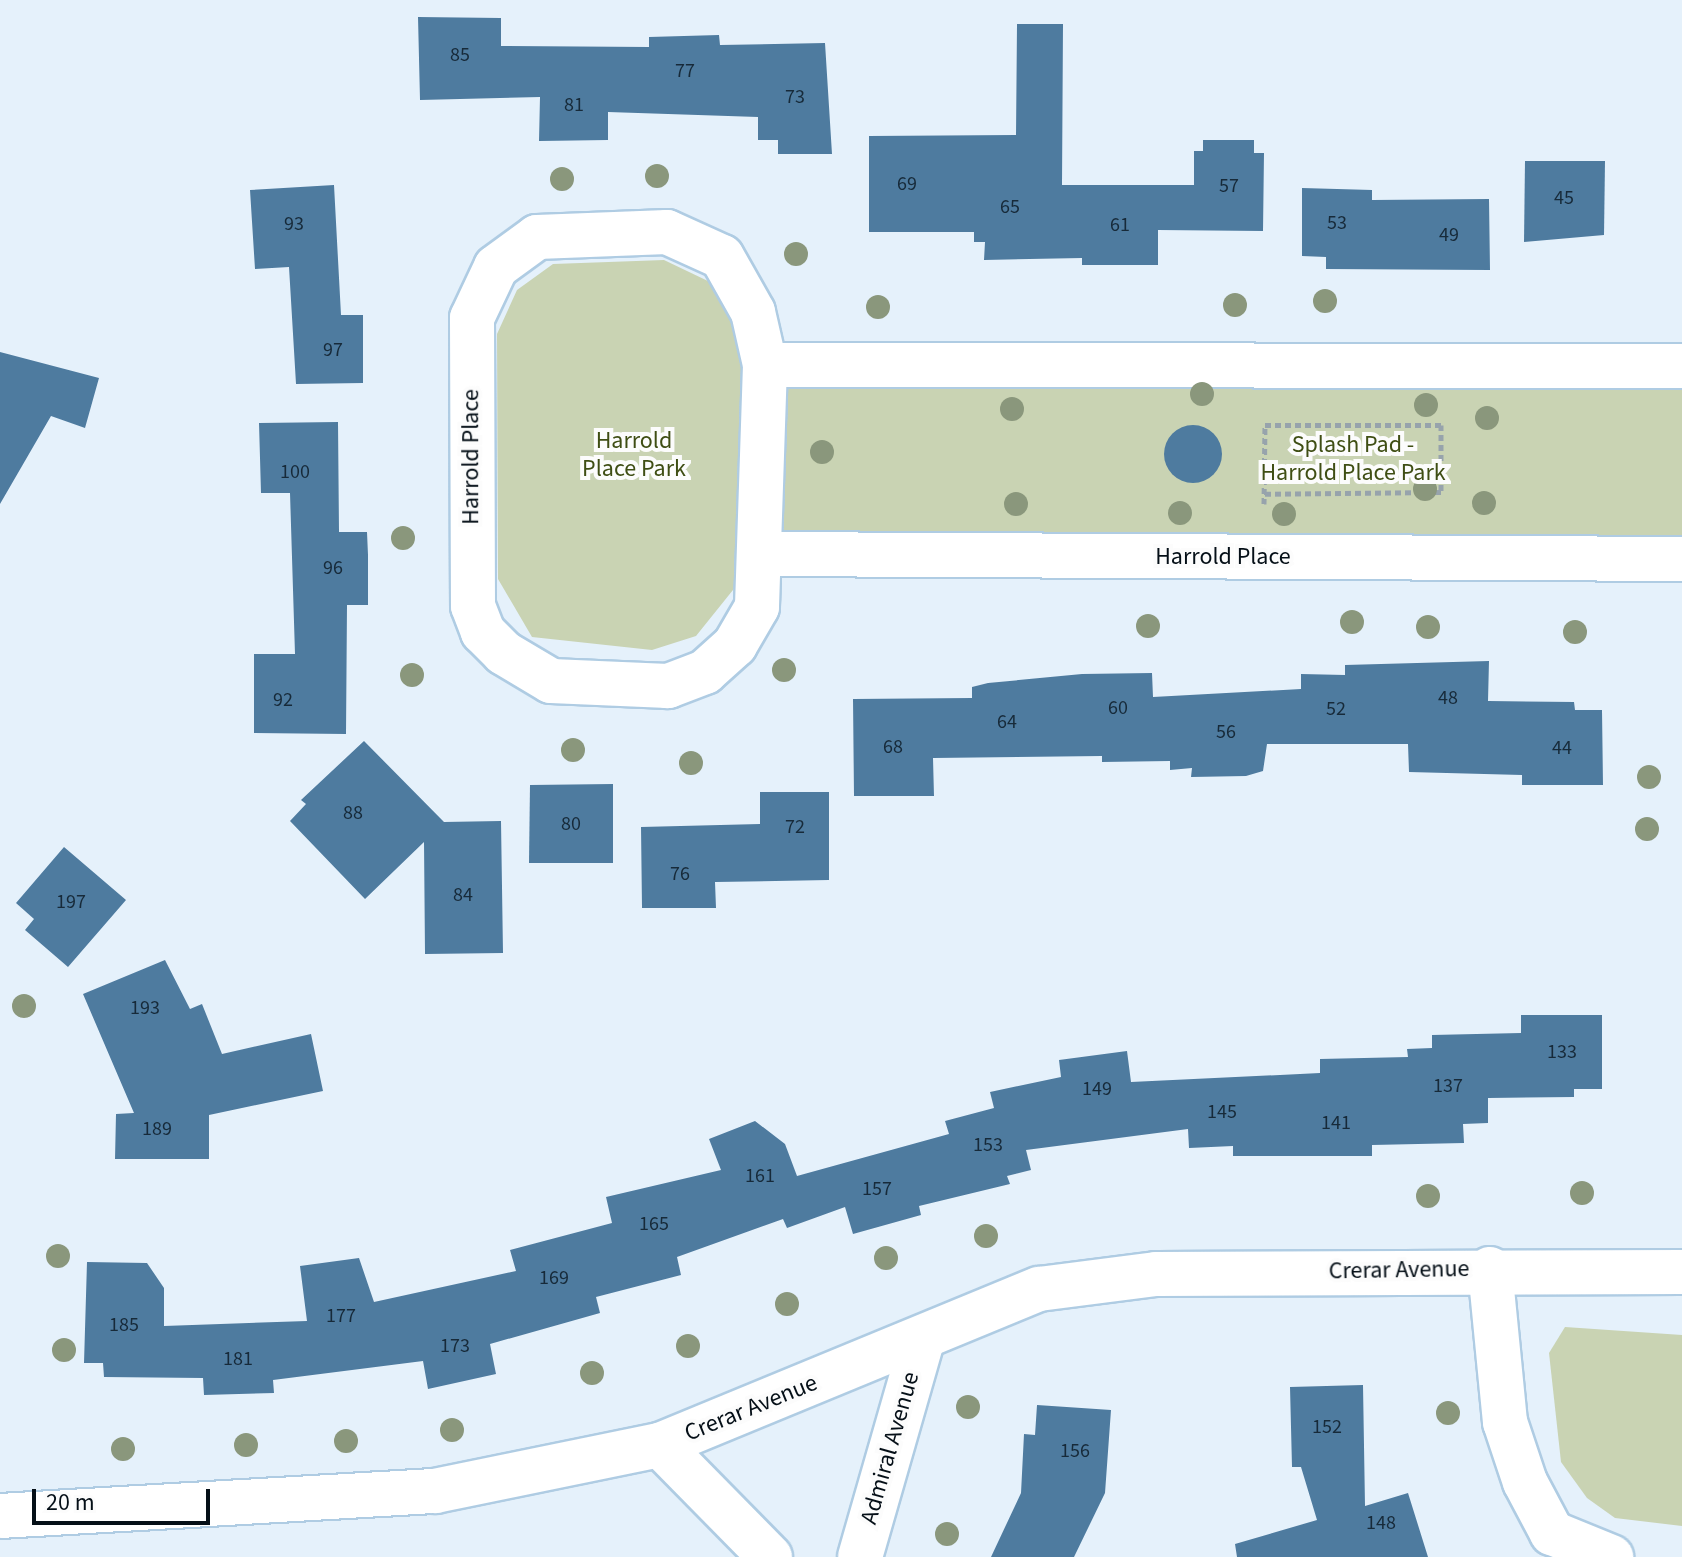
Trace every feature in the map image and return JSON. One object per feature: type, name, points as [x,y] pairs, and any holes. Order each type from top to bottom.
[{"type":"street","name":"Harrold Place","points":[[667,232],[722,257],[740,279],[765,365],[764,554],[757,607],[735,645],[705,672],[668,686],[551,681],[504,653],[483,632],[473,606],[472,318],[496,267],[537,237],[667,232]]},
{"type":"street","points":[[765,365],[1682,366]]},
{"type":"street","name":"Harrold Place","points":[[764,554],[1682,559]]},
{"type":"street","name":"Crerar Avenue","points":[[1490,1269],[1505,1422],[1525,1482],[1552,1533],[1611,1557]]},
{"type":"street","name":"Crerar Avenue","points":[[0,1516],[435,1491],[660,1445],[922,1341],[1039,1289],[1156,1274],[1490,1269],[1682,1272]]},
{"type":"street","name":"Admiral Avenue","points":[[860,1557],[922,1341]]},
{"type":"street","points":[[660,1445],[770,1557]]},
{"type":"path","points":[[1263,557],[1265,425],[1441,425],[1441,492],[1264,494]]},
{"type":"green space","name":"Harrold Place Park","points":[[664,260],[710,282],[726,300],[747,374],[1682,383],[1682,536],[746,535],[741,580],[696,636],[652,650],[532,637],[498,579],[497,334],[517,290],[553,264]]},
{"type":"green space","points":[[1565,1327],[1682,1335],[1682,1526],[1615,1518],[1587,1498],[1561,1462],[1549,1353]]},
{"type":"building","points":[[418,17],[501,18],[501,46],[649,47],[649,37],[719,35],[720,45],[825,43],[832,154],[778,154],[778,140],[758,140],[758,117],[608,112],[608,140],[539,141],[540,97],[420,100]]},
{"type":"building","points":[[1017,24],[1063,24],[1062,185],[1194,185],[1194,151],[1203,151],[1203,140],[1254,140],[1254,153],[1264,153],[1263,231],[1158,230],[1158,265],[1082,265],[1082,258],[984,260],[985,242],[974,242],[974,232],[869,232],[869,136],[1016,135]]},
{"type":"building","points":[[1525,161],[1605,161],[1604,235],[1524,242]]},
{"type":"building","points":[[334,185],[341,315],[363,315],[363,383],[296,384],[289,267],[255,269],[250,190]]},
{"type":"building","points":[[1302,188],[1372,190],[1372,200],[1489,199],[1490,270],[1326,269],[1326,257],[1302,256]]},
{"type":"building","points":[[0,352],[99,378],[85,428],[51,416],[0,504]]},
{"type":"building","points":[[338,422],[339,532],[367,532],[368,555],[368,605],[347,605],[346,734],[254,733],[254,654],[295,654],[290,493],[261,493],[259,423]]},
{"type":"building","points":[[1193,425],[1214,433],[1222,454],[1214,475],[1193,483],[1172,475],[1164,454],[1172,433]]},
{"type":"building","points":[[1489,661],[1488,701],[1574,702],[1575,710],[1602,710],[1603,785],[1522,785],[1522,775],[1409,772],[1408,744],[1267,744],[1263,771],[1246,776],[1191,777],[1192,768],[1170,770],[1170,761],[1102,762],[1102,756],[933,758],[934,796],[854,796],[853,699],[972,698],[972,687],[988,683],[1082,674],[1152,673],[1153,697],[1301,689],[1301,674],[1345,675],[1345,665]]},
{"type":"building","points":[[364,741],[444,822],[501,821],[503,953],[425,954],[424,842],[365,899],[290,821],[306,804],[301,800]]},
{"type":"building","points":[[613,784],[613,863],[529,863],[530,785]]},
{"type":"building","points":[[760,792],[829,792],[829,880],[715,882],[716,908],[642,908],[641,827],[760,824]]},
{"type":"building","points":[[64,847],[126,900],[68,967],[25,930],[34,919],[16,903]]},
{"type":"building","points":[[165,960],[190,1009],[202,1004],[222,1054],[311,1034],[323,1091],[209,1115],[209,1159],[115,1159],[116,1114],[134,1113],[83,994]]},
{"type":"building","points":[[1521,1015],[1602,1015],[1602,1089],[1574,1089],[1574,1097],[1488,1098],[1488,1123],[1463,1124],[1464,1143],[1372,1145],[1372,1156],[1233,1156],[1233,1146],[1189,1148],[1188,1129],[1026,1150],[1031,1170],[1007,1176],[1010,1184],[919,1206],[921,1215],[853,1234],[845,1207],[787,1228],[783,1219],[677,1257],[681,1275],[596,1297],[600,1313],[490,1344],[496,1374],[428,1389],[423,1361],[273,1380],[274,1393],[204,1395],[203,1378],[104,1377],[103,1363],[84,1363],[87,1262],[147,1263],[164,1288],[164,1326],[307,1321],[300,1266],[359,1258],[374,1302],[516,1271],[510,1250],[612,1223],[606,1197],[721,1170],[709,1139],[755,1121],[785,1144],[797,1176],[949,1134],[945,1121],[994,1108],[990,1092],[1061,1077],[1059,1060],[1127,1051],[1131,1082],[1320,1073],[1320,1059],[1408,1057],[1407,1049],[1432,1048],[1432,1035],[1521,1033]]},
{"type":"building","points":[[1363,1385],[1365,1506],[1408,1493],[1428,1557],[1237,1557],[1235,1544],[1317,1520],[1301,1467],[1292,1467],[1290,1387]]},
{"type":"building","points":[[1037,1405],[1111,1410],[1105,1493],[1074,1557],[991,1557],[1021,1493],[1024,1434],[1035,1435]]},
{"type":"park label","name":"Splash Pad - Harrold Place Park","points":[[1353,459]]}]
